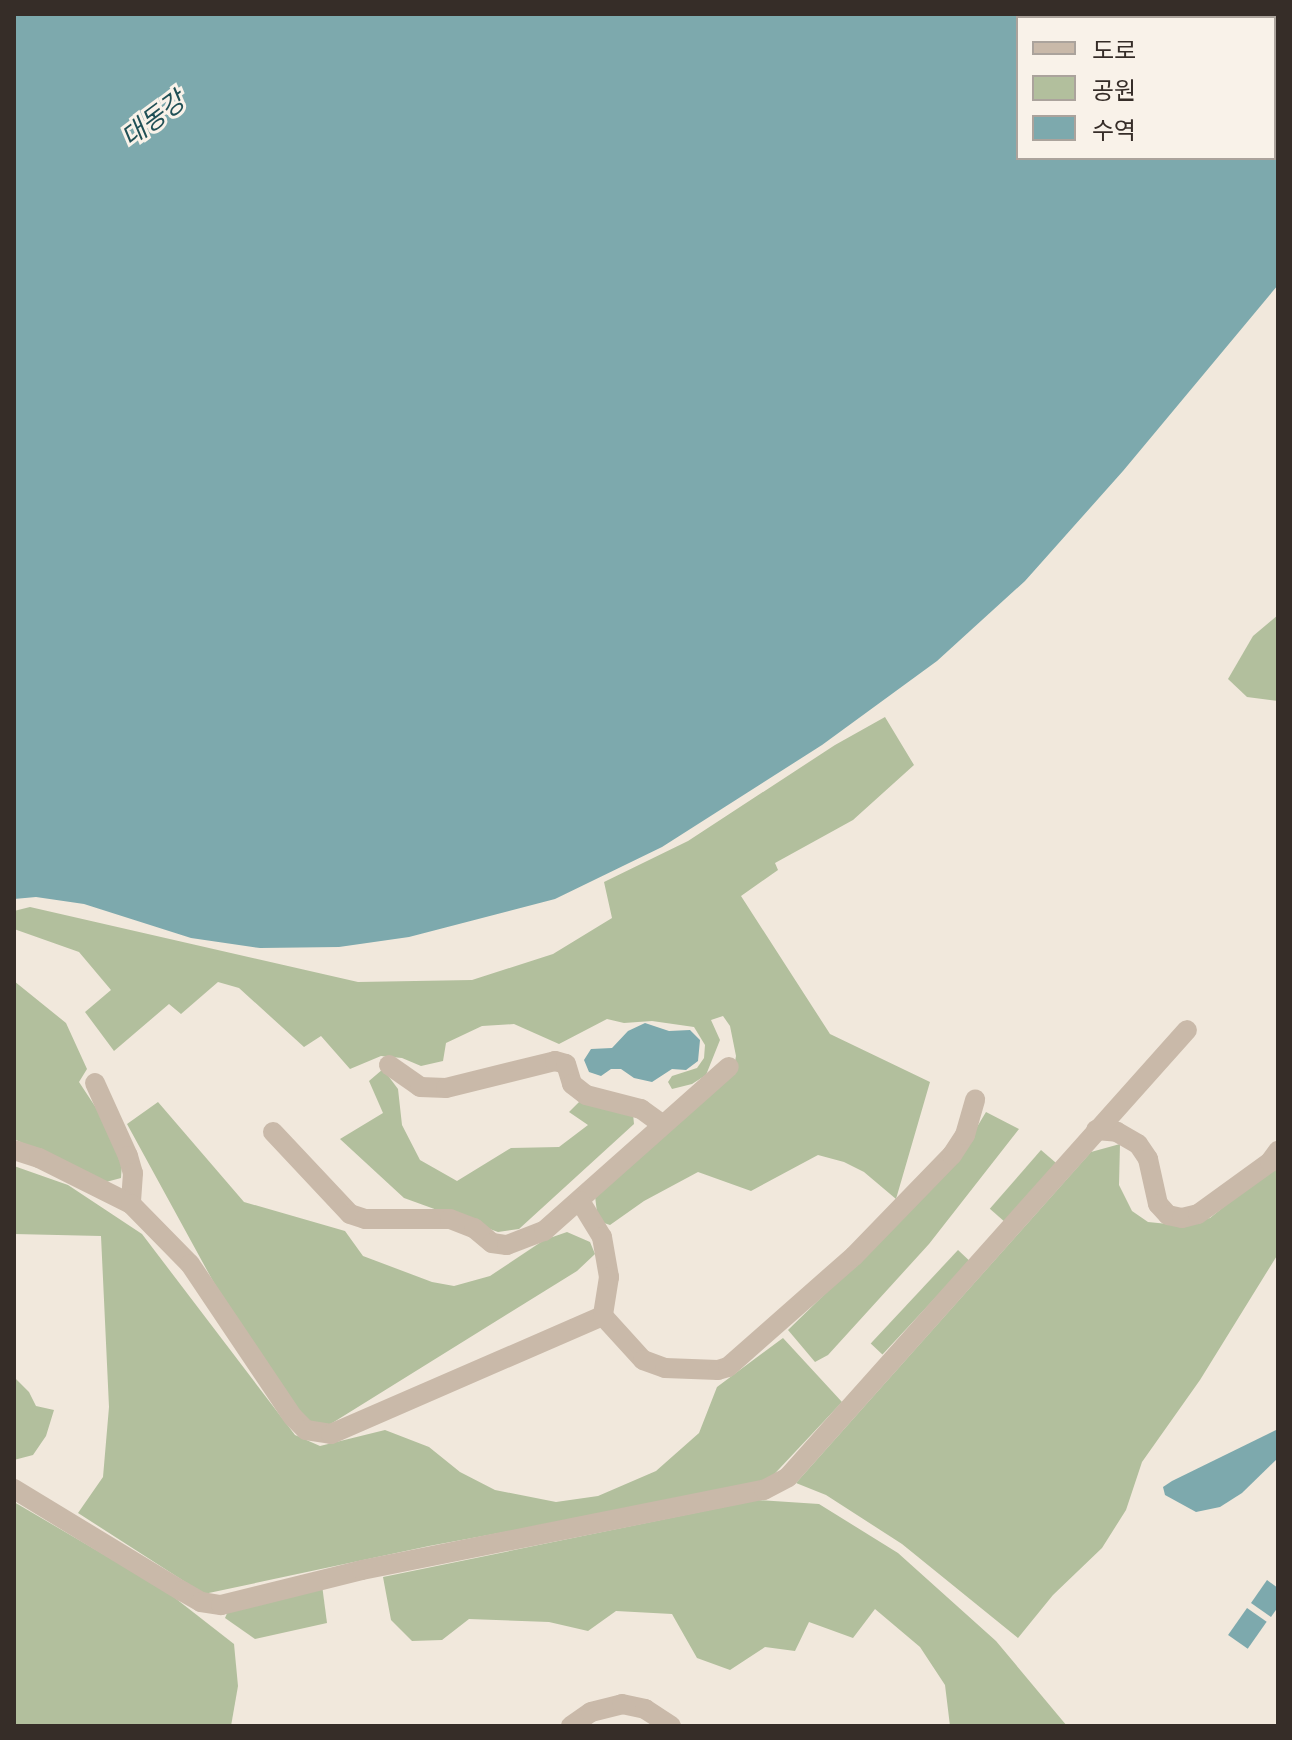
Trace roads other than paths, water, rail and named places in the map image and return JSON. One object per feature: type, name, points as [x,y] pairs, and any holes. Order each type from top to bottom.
[{"type":"street","points":[[14,1489],[201,1602],[221,1605],[362,1570],[764,1490],[788,1477],[1187,1030]]},
{"type":"street","points":[[389,1065],[420,1087],[446,1088],[555,1061],[566,1064],[572,1084],[586,1095],[641,1109],[663,1125]]},
{"type":"street","points":[[273,1132],[357,1218],[450,1219],[474,1228],[492,1243],[507,1245],[544,1231],[729,1067]]},
{"type":"street","points":[[95,1083],[128,1156],[133,1173],[131,1204]]},
{"type":"street","points":[[603,1316],[643,1360],[665,1368],[718,1370],[728,1367],[854,1256],[952,1155],[965,1135],[975,1099]]},
{"type":"street","points":[[1096,1130],[1117,1132],[1138,1144],[1148,1159],[1158,1204],[1168,1215],[1182,1218],[1198,1214],[1270,1162],[1278,1151]]},
{"type":"street","points":[[14,1150],[39,1158],[131,1204],[190,1264],[293,1417],[306,1430],[317,1435],[331,1434],[603,1316]]},
{"type":"street","points":[[580,1201],[602,1237],[605,1249],[609,1277],[603,1316]]},
{"type":"street","points":[[571,1726],[591,1712],[622,1704],[645,1709],[671,1726]]},
{"type":"water","name":"대동강","points":[[14,14],[1278,14],[1278,285],[1123,471],[1025,581],[937,661],[822,745],[662,847],[555,899],[409,937],[339,947],[260,948],[191,938],[84,904],[36,897],[14,899]]},
{"type":"water","points":[[645,1023],[669,1031],[690,1030],[700,1040],[698,1061],[686,1070],[672,1069],[652,1082],[634,1078],[621,1069],[611,1069],[601,1076],[589,1072],[584,1060],[591,1049],[612,1048],[628,1031]]},
{"type":"water","points":[[1278,1429],[1278,1458],[1242,1493],[1220,1507],[1196,1512],[1165,1495],[1163,1487],[1172,1481]]},
{"type":"water","points":[[1267,1580],[1278,1588],[1278,1607],[1271,1617],[1251,1603]]},
{"type":"water","points":[[1247,1608],[1267,1622],[1248,1649],[1228,1635]]}]
